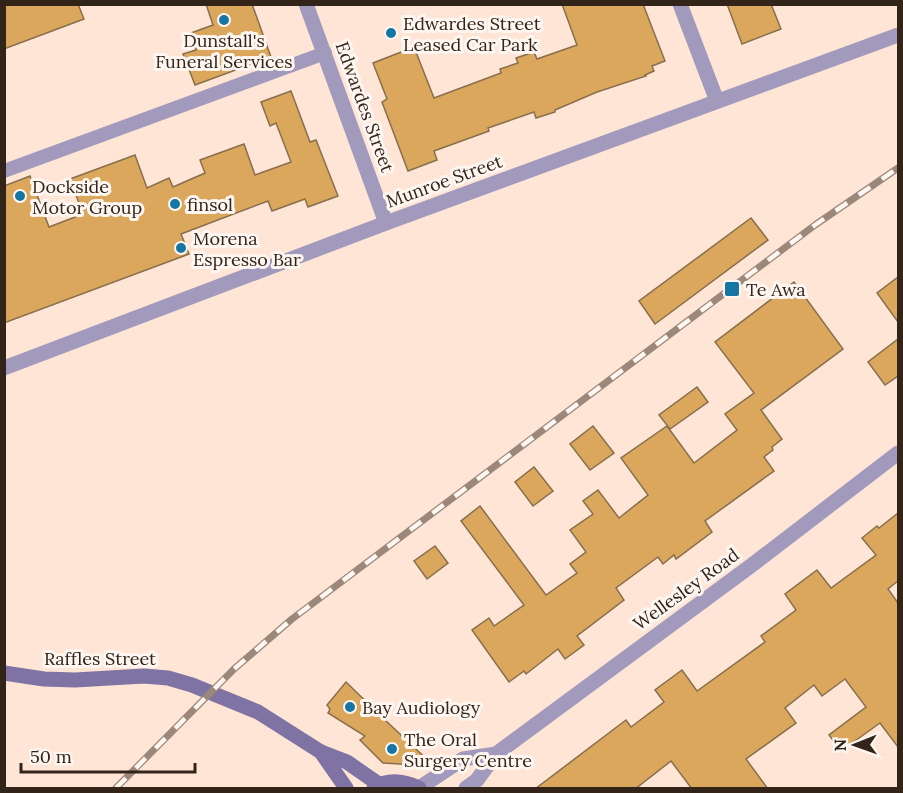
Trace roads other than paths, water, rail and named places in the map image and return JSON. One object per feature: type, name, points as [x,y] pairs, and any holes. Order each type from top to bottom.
[{"type":"main road","name":"Raffles Street","points":[[4,673],[44,679],[75,680],[144,676],[168,678],[258,712],[321,752],[347,762],[377,787]]},
{"type":"main road","name":"Raffles Street","points":[[321,752],[346,789]]},
{"type":"main road","points":[[377,787],[393,781],[407,782],[419,788]]},
{"type":"street","name":"Edwardes Street","points":[[306,4],[386,223]]},
{"type":"street","points":[[680,4],[717,101]]},
{"type":"street","name":"Munroe Street","points":[[4,368],[386,223],[898,35]]},
{"type":"street","name":"Wellesley Road","points":[[466,789],[477,780],[496,754],[752,565],[898,453]]},
{"type":"street","name":"Wellesley Road","points":[[419,788],[464,759],[496,754]]},
{"type":"lane","points":[[4,171],[325,53]]},
{"type":"railway","points":[[116,788],[234,669],[292,619],[815,225],[898,168]]},
{"type":"place","name":"Dunstall's Funeral Services","points":[[224,20]]},
{"type":"place","name":"Edwardes Street Leased Car Park","points":[[391,33]]},
{"type":"place","name":"Dockside Motor Group","points":[[20,196]]},
{"type":"place","name":"finsol","points":[[175,204]]},
{"type":"place","name":"Morena Espresso Bar","points":[[181,248]]},
{"type":"place","name":"Te Awa","points":[[732,289]]},
{"type":"place","name":"Bay Audiology","points":[[350,707]]},
{"type":"place","name":"The Oral Surgery Centre","points":[[392,749]]}]
